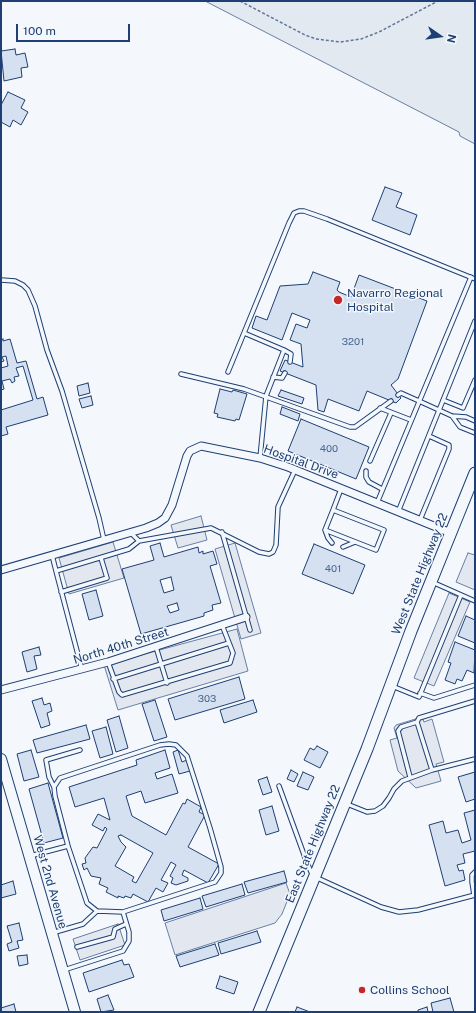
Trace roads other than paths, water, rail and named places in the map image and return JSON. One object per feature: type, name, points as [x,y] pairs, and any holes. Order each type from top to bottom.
[{"type":"main road","name":"West State Highway 22","points":[[390,686],[475,473]]},
{"type":"main road","name":"East State Highway 22","points":[[259,1012],[390,686]]},
{"type":"street","name":"Hospital Drive","points":[[1,570],[131,533],[158,523],[164,518],[172,505],[187,456],[190,451],[196,447],[219,449],[260,458],[295,470],[451,534]]},
{"type":"street","name":"North 40th Street","points":[[1,690],[82,670],[246,617]]},
{"type":"street","name":"West 2nd Avenue","points":[[1,759],[75,1012]]},
{"type":"lane","points":[[228,372],[289,223],[294,213],[299,211],[304,211],[327,218],[475,279]]},
{"type":"lane","points":[[377,503],[471,278]]},
{"type":"lane","points":[[1,280],[15,281],[23,285],[28,290],[35,306],[62,391],[104,540]]},
{"type":"lane","points":[[398,512],[475,321]]},
{"type":"lane","points":[[244,333],[291,354],[290,362]]},
{"type":"lane","points":[[260,458],[266,396],[284,350]]},
{"type":"lane","points":[[273,378],[282,378],[286,373]]},
{"type":"lane","points":[[181,374],[244,389],[355,427],[390,401]]},
{"type":"lane","points":[[443,400],[463,408],[475,380]]},
{"type":"lane","points":[[398,395],[401,394],[452,416],[466,417],[475,421]]},
{"type":"lane","points":[[380,408],[411,420]]},
{"type":"lane","points":[[370,461],[391,413]]},
{"type":"lane","points":[[452,416],[460,427],[475,434]]},
{"type":"lane","points":[[420,520],[449,449],[449,445],[428,436]]},
{"type":"lane","points":[[56,571],[129,550],[139,541],[180,535],[199,529],[211,528],[222,532],[259,552],[269,554],[273,552],[276,545],[278,507],[295,470]]},
{"type":"lane","points":[[366,471],[366,477],[369,482],[382,489]]},
{"type":"lane","points":[[332,543],[325,530],[341,489]]},
{"type":"lane","points":[[325,530],[376,550],[384,530],[333,510]]},
{"type":"lane","points":[[222,532],[250,630]]},
{"type":"lane","points":[[131,533],[139,541]]},
{"type":"lane","points":[[344,547],[355,542]]},
{"type":"lane","points":[[52,555],[82,670]]},
{"type":"lane","points":[[61,592],[107,578],[101,558]]},
{"type":"lane","points":[[431,581],[475,601]]},
{"type":"lane","points":[[390,686],[419,697],[461,595]]},
{"type":"lane","points":[[108,662],[113,679],[122,695],[168,683],[230,663],[233,653],[222,625]]},
{"type":"lane","points":[[113,679],[229,643]]},
{"type":"lane","points":[[156,647],[168,683]]},
{"type":"lane","points":[[420,692],[434,698],[475,685]]},
{"type":"lane","points":[[410,777],[398,731],[401,727],[417,722],[423,715],[475,701]]},
{"type":"lane","points":[[417,722],[432,770]]},
{"type":"lane","points":[[54,787],[60,778],[160,745],[176,745],[187,756],[221,867],[219,878],[214,882],[123,912],[97,911],[87,903],[68,846],[54,787],[49,777],[46,760],[80,750]]},
{"type":"lane","points":[[344,803],[367,812],[375,811],[383,806],[390,798],[394,789],[402,781],[432,770],[475,759]]},
{"type":"lane","points":[[279,786],[313,876],[381,907],[399,912],[418,910],[474,895],[472,875],[475,872]]},
{"type":"lane","points":[[29,856],[68,846]]},
{"type":"lane","points":[[51,933],[83,924],[97,911]]},
{"type":"lane","points":[[62,970],[123,951],[128,941],[123,912]]},
{"type":"lane","points":[[77,947],[113,937],[115,929],[126,924]]},
{"type":"place","name":"Navarro Regional Hospital","points":[[338,300]]},
{"type":"place","name":"Collins School","points":[[362,990]]}]
